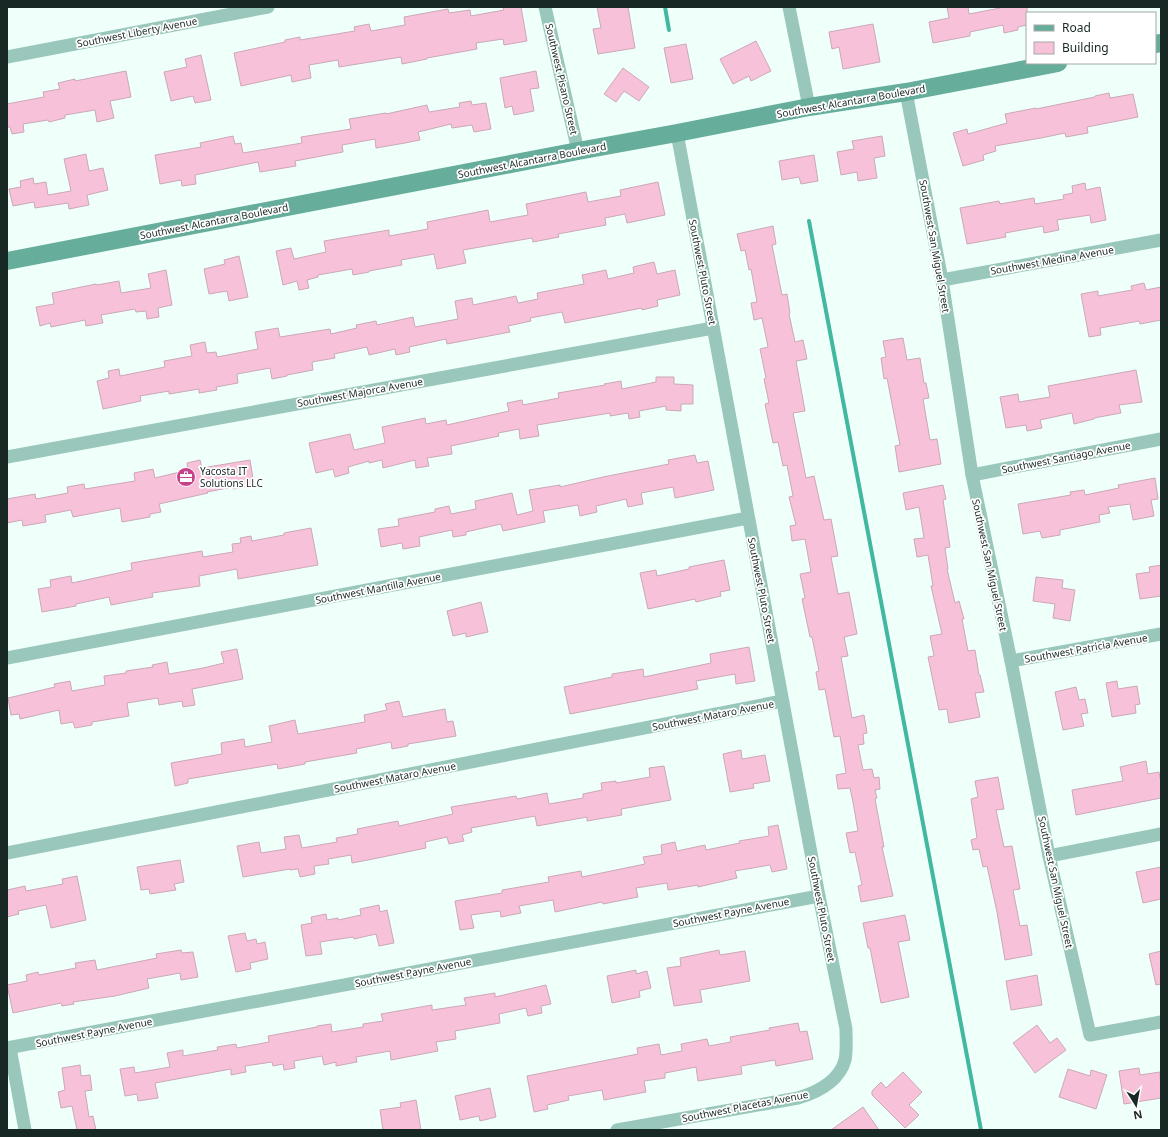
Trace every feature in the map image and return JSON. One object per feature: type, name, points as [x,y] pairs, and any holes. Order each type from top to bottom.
[{"type":"street","name":"Southwest Liberty Avenue","points":[[7,57],[268,7]]},
{"type":"street","name":"Southwest Pisano Street","points":[[545,7],[578,151]]},
{"type":"street","points":[[788,7],[809,107]]},
{"type":"street","name":"Southwest Alcantarra Boulevard","points":[[7,260],[578,151],[677,134],[809,107],[906,92],[1053,64]]},
{"type":"street","name":"Southwest San Miguel Street","points":[[906,92],[942,280],[972,475],[1011,661],[1049,856],[1090,1035],[1161,1022]]},
{"type":"street","name":"Southwest Pluto Street","points":[[677,134],[782,701],[846,1029],[846,1047]]},
{"type":"street","name":"Southwest Medina Avenue","points":[[942,280],[1161,240]]},
{"type":"street","name":"Southwest Majorca Avenue","points":[[7,457],[713,328]]},
{"type":"street","name":"Southwest Santiago Avenue","points":[[972,475],[1161,439]]},
{"type":"street","name":"Southwest Mantilla Avenue","points":[[7,658],[748,518]]},
{"type":"street","name":"Southwest Patricia Avenue","points":[[1011,661],[1161,634]]},
{"type":"street","name":"Southwest Mataro Avenue","points":[[7,853],[782,701]]},
{"type":"street","points":[[1049,856],[1161,834]]},
{"type":"street","name":"Southwest Payne Avenue","points":[[8,1048],[819,896]]},
{"type":"street","name":"Southwest Placetas Avenue","points":[[616,1130],[798,1098],[811,1094],[822,1089],[832,1081],[840,1070],[844,1060],[846,1047]]},
{"type":"street","points":[[8,1048],[25,1130]]},
{"type":"building","points":[[503,7],[521,7],[527,41],[504,45],[503,39],[476,43],[477,49],[402,64],[401,57],[339,67],[338,60],[309,65],[311,78],[292,82],[291,75],[241,86],[234,53],[285,42],[285,40],[300,37],[300,40],[355,31],[354,27],[369,24],[371,31],[405,25],[404,17],[448,9],[449,13],[470,10],[471,16],[504,10]]},
{"type":"building","points":[[597,7],[628,7],[635,48],[598,54],[593,29],[601,28]]},
{"type":"building","points":[[947,7],[968,7],[969,14],[1000,8],[999,7],[1027,7],[1026,25],[1018,27],[1018,30],[1004,33],[1003,25],[970,32],[970,36],[933,43],[929,22],[949,18]]},
{"type":"building","points":[[873,24],[880,62],[843,69],[839,47],[832,49],[829,32]]},
{"type":"building","points":[[756,41],[771,71],[751,81],[749,76],[733,84],[720,59]]},
{"type":"building","points":[[686,44],[693,79],[671,83],[664,48]]},
{"type":"building","points":[[201,55],[211,100],[195,103],[193,96],[171,101],[164,72],[187,67],[185,59]]},
{"type":"building","points":[[623,68],[649,87],[639,101],[624,91],[616,102],[604,94]]},
{"type":"building","points":[[126,71],[131,97],[110,101],[114,118],[97,122],[95,110],[65,115],[65,118],[49,122],[48,120],[23,124],[24,132],[12,134],[10,127],[7,127],[7,104],[44,97],[43,92],[60,89],[58,83]]},
{"type":"building","points":[[536,71],[539,88],[530,89],[534,111],[514,115],[512,106],[505,108],[500,78]]},
{"type":"building","points":[[1109,93],[1110,98],[1133,94],[1138,117],[1087,127],[1088,133],[1066,137],[1065,133],[995,146],[996,151],[983,155],[984,160],[963,166],[953,133],[967,129],[968,134],[1007,123],[1005,114],[1036,109]]},
{"type":"building","points":[[471,101],[472,105],[486,103],[491,129],[474,132],[472,125],[452,128],[451,124],[418,132],[420,140],[405,143],[376,148],[375,139],[342,145],[343,152],[295,161],[296,166],[260,172],[258,162],[195,175],[196,184],[182,186],[181,180],[160,184],[155,155],[201,147],[200,143],[233,136],[235,144],[241,143],[243,153],[302,143],[301,137],[351,129],[349,119],[386,114],[427,105],[429,112],[460,107],[459,103]]},
{"type":"building","points":[[882,136],[885,156],[874,158],[877,178],[858,181],[857,172],[841,175],[837,152],[854,149],[852,141]]},
{"type":"building","points":[[86,154],[89,171],[103,168],[108,190],[87,195],[89,205],[69,209],[68,203],[35,208],[34,202],[13,206],[9,189],[21,187],[20,181],[33,178],[34,184],[46,182],[48,195],[71,191],[64,159]]},
{"type":"building","points":[[814,155],[818,181],[801,184],[799,177],[782,180],[779,161]]},
{"type":"building","points":[[658,182],[665,215],[627,223],[625,214],[605,218],[606,225],[558,234],[559,237],[533,242],[532,238],[463,250],[466,263],[437,269],[434,254],[401,260],[402,265],[353,275],[352,269],[318,275],[318,277],[307,280],[309,288],[299,290],[297,281],[283,285],[276,251],[291,248],[294,259],[326,252],[324,241],[389,230],[389,236],[428,229],[427,222],[488,210],[490,222],[528,215],[526,204],[586,192],[588,202],[621,196],[620,190]]},
{"type":"building","points":[[1085,183],[1086,190],[1100,187],[1106,220],[1091,223],[1090,215],[1057,220],[1059,230],[1044,233],[1043,226],[1005,233],[1006,237],[967,244],[960,208],[999,201],[1000,204],[1034,198],[1035,204],[1064,199],[1063,195],[1073,193],[1072,186]]},
{"type":"building","points":[[773,226],[776,244],[772,245],[782,295],[787,294],[789,314],[795,342],[803,340],[807,359],[796,361],[805,411],[793,413],[806,478],[814,476],[824,520],[831,519],[838,556],[831,557],[838,594],[849,592],[857,634],[844,637],[848,656],[841,657],[852,718],[864,715],[867,733],[863,734],[864,744],[858,745],[863,770],[872,769],[874,778],[879,777],[880,789],[875,790],[877,798],[875,799],[884,847],[882,847],[893,896],[861,902],[858,886],[862,885],[855,852],[850,853],[846,833],[858,831],[853,802],[850,788],[838,789],[836,775],[846,773],[840,736],[834,737],[825,689],[819,690],[816,672],[819,671],[802,599],[805,598],[800,574],[811,572],[805,539],[792,541],[790,526],[796,525],[789,497],[793,496],[787,465],[783,466],[778,442],[773,443],[765,404],[769,403],[760,349],[768,347],[762,318],[754,320],[751,303],[757,302],[751,269],[749,270],[745,250],[741,251],[737,234]]},
{"type":"building","points":[[239,256],[248,297],[229,301],[227,291],[209,294],[204,269],[225,264],[224,260]]},
{"type":"building","points":[[654,262],[657,274],[675,270],[680,295],[657,300],[658,306],[565,323],[562,312],[530,318],[531,321],[508,326],[510,332],[447,344],[446,339],[409,347],[410,352],[396,355],[395,349],[369,355],[367,347],[334,354],[335,358],[312,362],[313,370],[272,379],[270,368],[237,374],[238,383],[216,387],[217,390],[199,393],[199,389],[169,394],[169,391],[140,396],[141,401],[103,409],[97,381],[109,378],[108,371],[119,369],[120,376],[165,367],[164,361],[192,356],[190,345],[205,342],[207,353],[216,352],[217,357],[258,349],[255,332],[278,328],[280,337],[330,329],[331,334],[357,328],[356,325],[376,321],[377,325],[413,317],[415,327],[458,319],[455,301],[472,298],[473,305],[516,296],[518,303],[538,299],[537,293],[584,284],[582,275],[606,270],[608,279],[634,273],[633,267]]},
{"type":"building","points":[[166,270],[172,305],[158,308],[159,317],[147,319],[146,311],[136,312],[135,309],[101,315],[103,323],[86,326],[85,320],[51,327],[50,323],[40,326],[36,307],[54,304],[52,293],[119,281],[121,293],[151,288],[148,274]]},
{"type":"building","points":[[1144,283],[1146,290],[1161,287],[1161,320],[1140,324],[1139,321],[1100,328],[1101,335],[1089,337],[1081,294],[1098,291],[1098,296],[1132,290],[1131,286]]},
{"type":"building","points":[[903,338],[907,360],[920,358],[924,383],[926,383],[929,398],[923,399],[930,440],[937,439],[941,464],[899,472],[895,446],[900,445],[887,378],[884,379],[881,358],[886,357],[883,341]]},
{"type":"building","points":[[1136,370],[1142,402],[1119,405],[1121,413],[1094,418],[1074,424],[1072,413],[1040,420],[1042,428],[1027,431],[1026,425],[1006,428],[1000,397],[1018,394],[1019,402],[1050,397],[1048,386]]},
{"type":"building","points":[[656,377],[674,377],[674,384],[693,385],[693,404],[681,404],[681,411],[666,410],[666,406],[639,411],[640,417],[629,419],[628,413],[610,416],[610,413],[537,425],[539,436],[520,439],[519,429],[498,433],[499,436],[451,446],[452,454],[427,458],[429,466],[416,468],[415,460],[383,468],[382,460],[369,463],[369,461],[348,467],[349,473],[335,477],[333,469],[316,473],[309,443],[350,434],[354,450],[385,443],[382,427],[425,418],[426,424],[446,420],[447,425],[509,411],[507,403],[522,400],[523,405],[559,398],[558,393],[621,381],[622,389],[656,382]]},
{"type":"building","points":[[695,455],[697,463],[708,461],[714,490],[675,498],[673,487],[641,493],[643,504],[628,507],[626,499],[596,506],[597,512],[580,516],[578,505],[543,511],[545,522],[503,531],[501,524],[466,532],[466,535],[453,537],[452,530],[419,537],[420,546],[403,549],[402,543],[381,547],[378,529],[399,526],[398,519],[435,512],[435,509],[449,506],[451,514],[476,509],[475,501],[512,493],[517,515],[533,511],[529,490],[560,485],[560,487],[669,464],[668,460]]},
{"type":"building","points":[[200,460],[202,468],[250,460],[254,485],[207,492],[208,493],[159,504],[161,512],[150,514],[150,517],[122,522],[120,508],[73,517],[71,510],[45,515],[46,522],[23,526],[22,520],[7,523],[7,499],[35,494],[36,499],[68,493],[67,487],[84,484],[85,489],[135,481],[134,473],[153,469],[155,478],[188,470],[187,463]]},
{"type":"building","points":[[1155,478],[1158,499],[1151,500],[1154,516],[1133,520],[1130,504],[1108,507],[1110,513],[1099,515],[1100,522],[1060,530],[1060,535],[1042,538],[1040,531],[1023,534],[1018,504],[1071,495],[1070,492],[1084,490],[1085,495],[1119,488],[1118,485]]},
{"type":"building","points":[[943,485],[946,499],[943,500],[950,547],[945,548],[947,569],[955,603],[959,601],[964,619],[962,619],[968,651],[975,650],[979,675],[984,692],[975,693],[980,717],[949,723],[947,709],[939,710],[928,657],[934,656],[930,636],[942,634],[931,586],[933,586],[928,555],[917,557],[914,539],[924,538],[919,507],[906,510],[903,493]]},
{"type":"building","points":[[311,528],[318,565],[238,579],[237,569],[199,576],[200,586],[152,593],[153,597],[111,605],[109,597],[76,604],[76,606],[42,612],[38,589],[51,587],[50,580],[71,576],[72,583],[132,570],[131,563],[202,551],[203,557],[233,552],[232,544],[241,543],[240,538],[251,536],[252,541]]},
{"type":"building","points":[[724,560],[730,590],[720,592],[721,596],[696,602],[695,599],[648,609],[640,573],[656,570],[657,576],[689,569],[689,567]]},
{"type":"building","points":[[1161,565],[1161,596],[1140,599],[1136,574],[1150,572],[1149,567]]},
{"type":"building","points":[[1036,577],[1063,580],[1062,588],[1075,590],[1070,621],[1053,618],[1055,604],[1033,601]]},
{"type":"building","points":[[481,602],[488,632],[466,637],[466,633],[453,636],[447,611]]},
{"type":"building","points":[[749,647],[755,681],[736,684],[735,674],[696,681],[698,689],[570,714],[564,687],[612,677],[612,674],[643,669],[644,677],[711,663],[710,654]]},
{"type":"building","points":[[237,649],[243,679],[192,689],[195,705],[183,707],[182,701],[159,705],[158,698],[127,703],[129,716],[92,722],[92,725],[75,728],[73,722],[61,724],[59,710],[20,719],[19,714],[11,715],[8,698],[55,687],[54,684],[70,681],[72,691],[105,685],[104,676],[153,667],[152,665],[167,662],[169,674],[203,668],[224,663],[221,652]]},
{"type":"building","points":[[1117,681],[1118,689],[1137,686],[1140,704],[1135,705],[1136,713],[1112,717],[1106,683]]},
{"type":"building","points":[[1076,687],[1079,700],[1085,699],[1088,713],[1081,714],[1084,726],[1063,730],[1055,692]]},
{"type":"building","points":[[399,701],[403,717],[445,709],[447,722],[453,721],[456,736],[408,744],[408,746],[392,749],[391,742],[356,749],[357,753],[305,762],[305,764],[278,769],[277,764],[188,779],[188,783],[175,786],[171,763],[222,754],[221,743],[244,739],[245,747],[272,742],[269,726],[295,720],[298,734],[365,722],[364,715],[387,710],[385,704]]},
{"type":"building","points":[[741,750],[742,759],[765,755],[770,781],[753,784],[754,788],[730,792],[723,754]]},
{"type":"building","points":[[1146,761],[1148,774],[1159,772],[1161,798],[1076,815],[1072,790],[1123,781],[1120,767]]},
{"type":"building","points":[[664,766],[671,800],[621,809],[622,815],[587,821],[587,817],[537,826],[535,816],[471,828],[472,832],[462,835],[464,841],[449,844],[447,837],[425,842],[426,848],[352,863],[351,855],[328,859],[329,864],[314,866],[315,874],[300,877],[298,869],[290,869],[243,877],[237,846],[259,842],[261,853],[286,849],[284,837],[299,835],[302,848],[337,842],[336,838],[358,834],[357,829],[398,821],[399,826],[453,814],[451,807],[516,796],[517,799],[547,793],[549,804],[583,798],[583,794],[602,790],[601,783],[616,781],[616,783],[650,777],[649,768]]},
{"type":"building","points":[[998,777],[1004,809],[996,810],[1004,847],[1012,846],[1020,889],[1013,890],[1020,926],[1027,925],[1032,955],[1005,960],[987,866],[983,867],[979,849],[973,850],[971,840],[977,838],[971,799],[978,797],[975,781]]},
{"type":"building","points":[[778,825],[787,869],[772,872],[770,865],[735,871],[737,878],[698,887],[698,885],[668,890],[667,883],[636,888],[638,897],[603,904],[602,902],[555,912],[553,900],[519,906],[521,913],[501,917],[500,911],[471,915],[474,928],[460,930],[455,901],[502,893],[502,890],[549,882],[548,877],[581,871],[582,877],[645,864],[643,857],[662,854],[661,845],[675,842],[677,851],[705,845],[706,850],[740,843],[739,841],[769,836],[768,827]]},
{"type":"building","points":[[180,860],[184,882],[174,884],[176,890],[150,894],[149,889],[141,890],[137,867]]},
{"type":"building","points":[[1161,867],[1161,899],[1143,903],[1136,872]]},
{"type":"building","points":[[77,876],[86,920],[51,928],[46,905],[18,911],[19,914],[7,917],[7,890],[25,886],[26,891],[63,884],[62,879]]},
{"type":"building","points":[[379,905],[380,912],[387,910],[394,943],[379,946],[376,934],[354,939],[353,937],[320,942],[322,954],[306,956],[301,925],[312,923],[311,917],[326,914],[327,920],[338,918],[338,920],[361,915],[360,909]]},
{"type":"building","points":[[905,915],[910,940],[898,942],[909,997],[881,1003],[870,948],[868,948],[863,923]]},
{"type":"building","points":[[245,933],[247,941],[256,939],[257,944],[265,942],[268,959],[250,963],[251,969],[236,972],[228,936]]},
{"type":"building","points":[[181,950],[182,953],[193,952],[198,977],[181,980],[180,973],[147,979],[149,988],[115,996],[73,1002],[74,1004],[62,1006],[61,1003],[13,1013],[7,985],[27,981],[26,975],[38,972],[39,975],[76,968],[75,963],[95,960],[97,970],[157,958],[156,954]]},
{"type":"building","points":[[719,950],[720,955],[745,951],[750,981],[700,990],[702,1002],[674,1006],[667,968],[681,966],[680,958]]},
{"type":"building","points":[[1161,951],[1161,984],[1156,985],[1149,954]]},
{"type":"building","points":[[636,970],[636,974],[647,971],[651,988],[639,991],[640,997],[612,1003],[607,976]]},
{"type":"building","points":[[1037,975],[1042,1005],[1011,1010],[1006,981]]},
{"type":"building","points":[[546,985],[551,1004],[541,1006],[542,1013],[528,1016],[526,1008],[499,1014],[500,1023],[455,1031],[456,1039],[436,1042],[438,1051],[391,1060],[390,1051],[356,1057],[357,1062],[336,1066],[336,1062],[324,1065],[322,1056],[294,1061],[295,1068],[284,1070],[283,1064],[273,1066],[272,1062],[245,1066],[246,1072],[231,1075],[231,1069],[155,1083],[158,1098],[138,1101],[137,1094],[125,1096],[120,1069],[134,1067],[135,1073],[170,1067],[167,1053],[183,1050],[183,1056],[218,1050],[217,1047],[236,1044],[237,1048],[269,1042],[268,1036],[331,1024],[332,1032],[363,1027],[363,1024],[383,1021],[381,1014],[432,1005],[432,1010],[466,1005],[464,998],[495,993],[495,997]]},
{"type":"building","points":[[798,1023],[800,1032],[807,1031],[813,1059],[776,1066],[775,1060],[741,1066],[742,1074],[698,1081],[696,1067],[665,1073],[665,1078],[644,1081],[646,1092],[604,1100],[602,1090],[568,1096],[569,1100],[547,1105],[548,1109],[534,1112],[527,1076],[638,1054],[637,1048],[659,1044],[661,1055],[682,1051],[681,1044],[707,1039],[709,1046],[731,1042],[730,1037],[770,1030],[769,1028]]},
{"type":"building","points":[[1037,1025],[1050,1043],[1057,1038],[1066,1050],[1035,1073],[1013,1043]]},
{"type":"building","points":[[80,1065],[81,1076],[90,1075],[92,1090],[85,1091],[89,1117],[93,1116],[96,1130],[77,1130],[72,1106],[61,1108],[58,1092],[65,1090],[62,1068]]},
{"type":"building","points":[[1139,1068],[1140,1075],[1160,1072],[1161,1098],[1124,1104],[1119,1071]]},
{"type":"building","points":[[1068,1069],[1090,1076],[1091,1070],[1107,1075],[1096,1109],[1059,1097]]},
{"type":"building","points":[[903,1072],[922,1092],[909,1105],[919,1115],[905,1128],[872,1095],[872,1091],[881,1082],[886,1088]]},
{"type":"building","points":[[490,1088],[496,1117],[480,1121],[479,1116],[460,1120],[455,1096]]},
{"type":"building","points":[[416,1100],[421,1130],[383,1130],[380,1110],[401,1107],[400,1103]]},
{"type":"building","points":[[863,1107],[879,1130],[831,1130]]},
{"type":"waterway","points":[[665,7],[669,30]]},
{"type":"waterway","points":[[809,221],[981,1130]]},
{"type":"place","name":"Yacosta IT Solutions LLC","points":[[186,477]]}]
